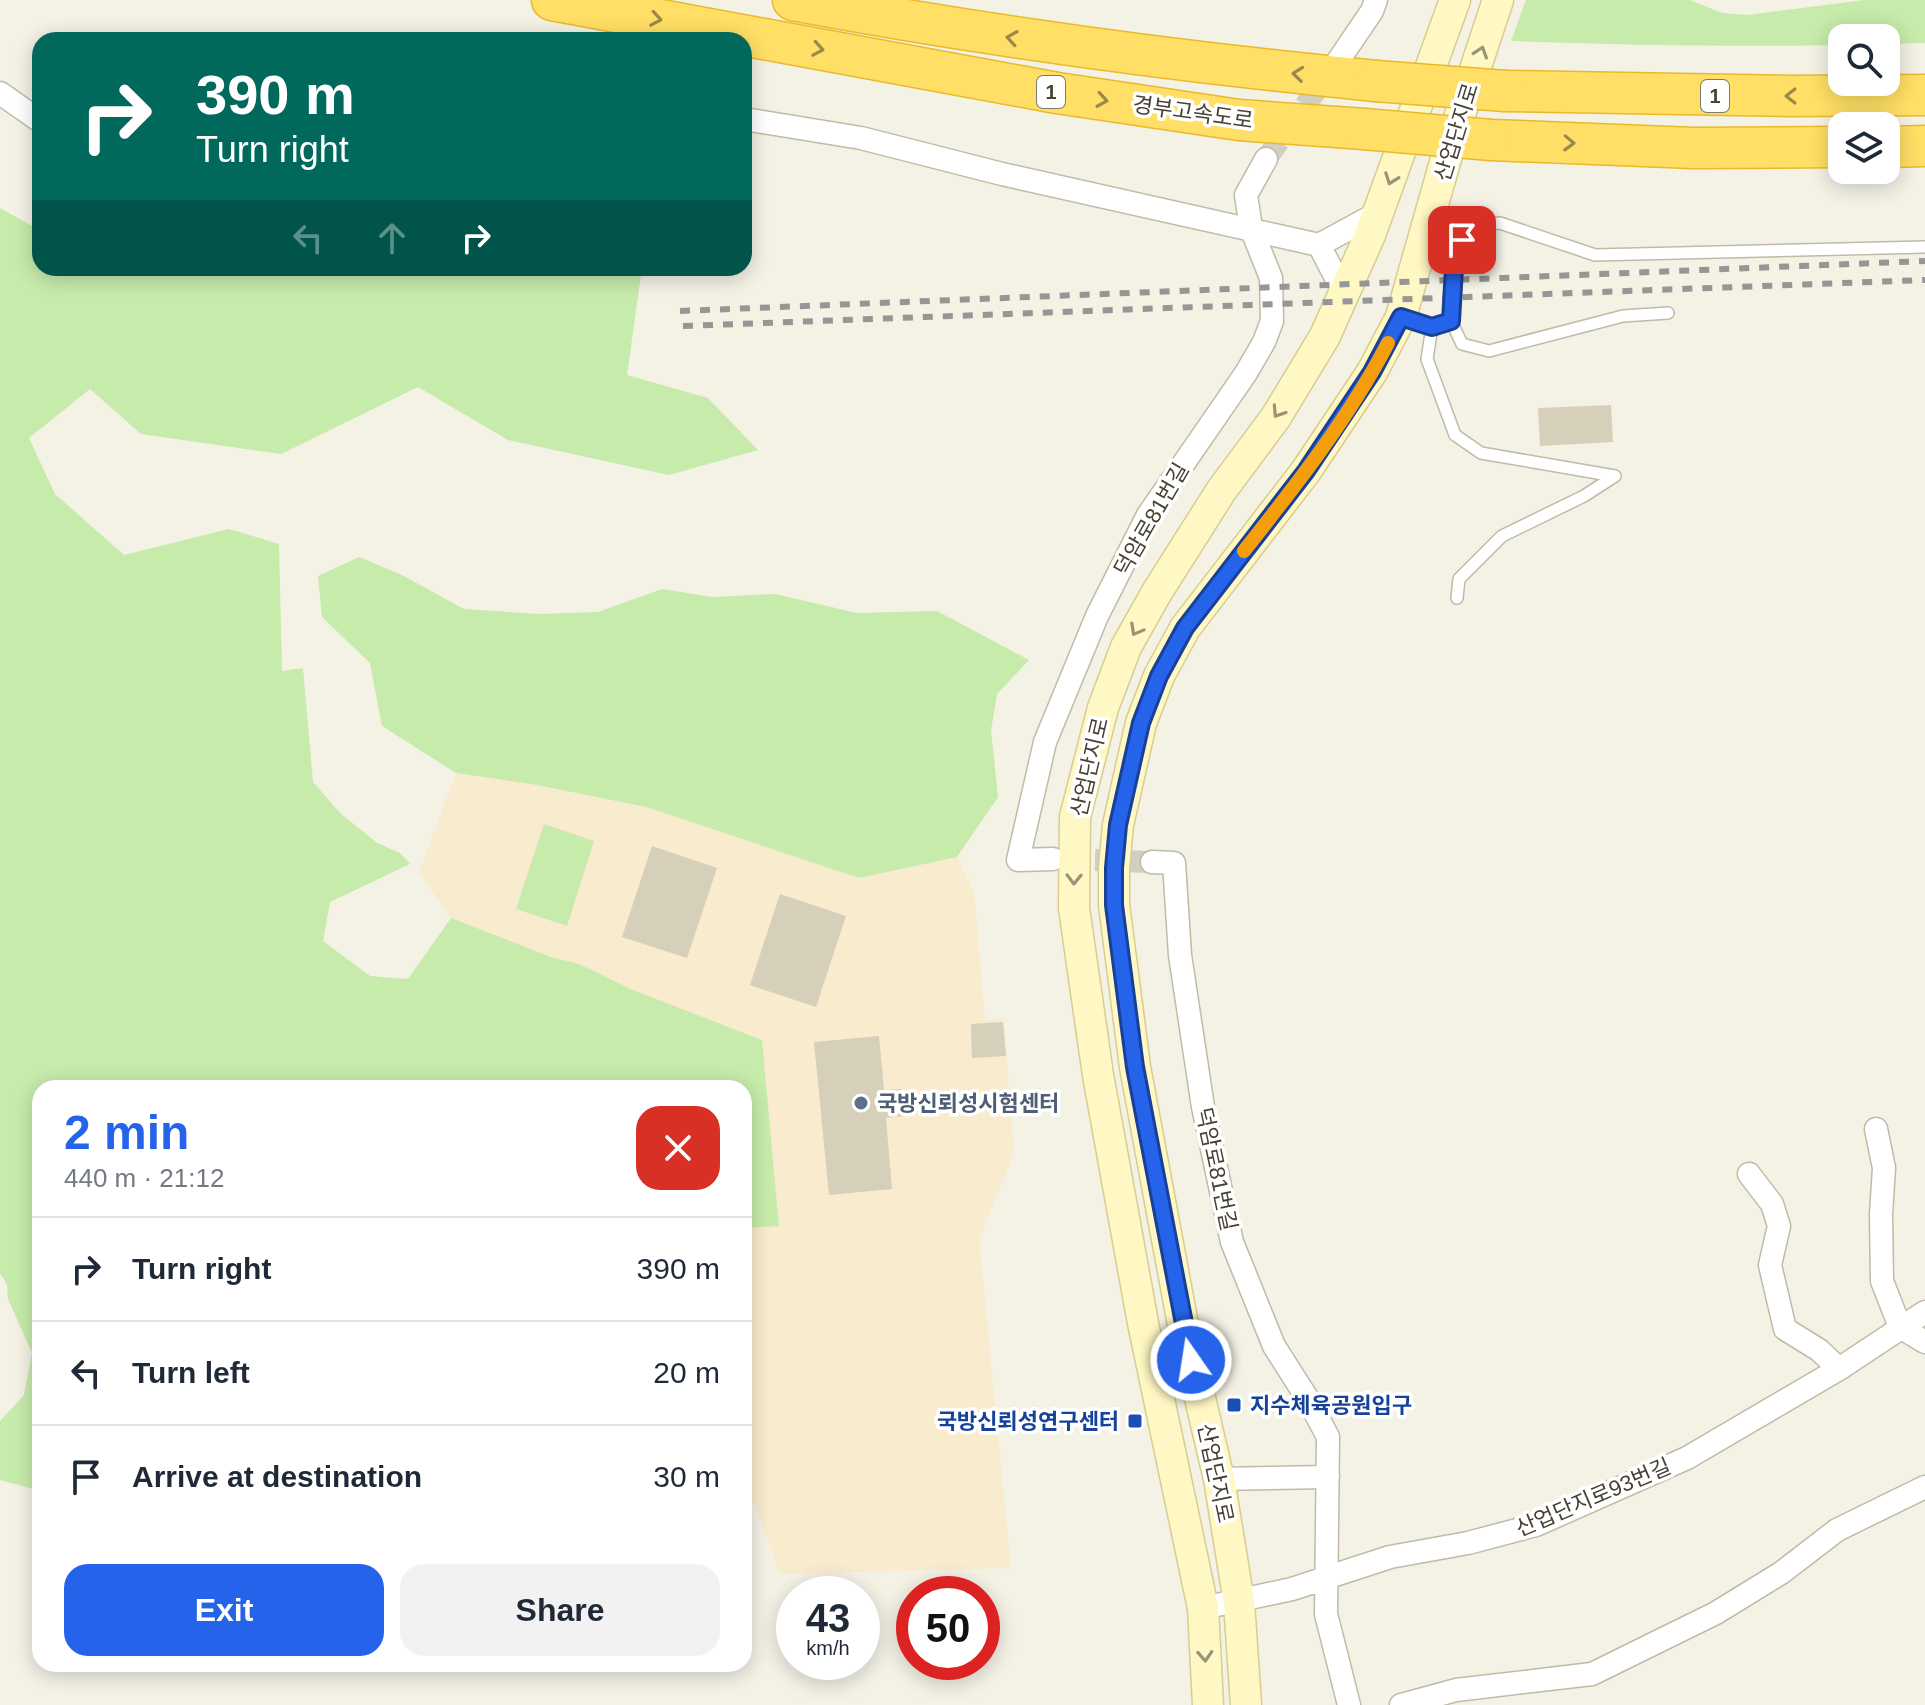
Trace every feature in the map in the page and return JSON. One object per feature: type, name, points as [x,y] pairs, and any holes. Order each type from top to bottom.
[{"type":"highway","name":"경부고속도로","points":[[552,0],[726,32]]},
{"type":"highway","name":"1","points":[[793,0],[1048,43],[1207,65],[1376,81],[1505,91],[1713,96],[1925,95]]},
{"type":"highway","name":"경부고속도로","points":[[752,37],[1057,93],[1239,120],[1491,140],[1694,148],[1828,147]]},
{"type":"highway","points":[[1900,147],[1925,146]]},
{"type":"main road","name":"산업단지로","points":[[1208,1705],[1203,1608],[1143,1323],[1098,1075],[1074,908],[1075,817],[1103,708],[1126,647],[1221,491],[1276,417],[1325,336],[1378,213],[1455,0]]},
{"type":"main road","name":"산업단지로","points":[[1246,1705],[1239,1602],[1219,1479],[1184,1330],[1135,1067],[1114,905],[1118,825],[1141,723],[1159,676],[1185,628],[1306,471],[1372,372],[1401,317],[1449,148],[1498,0]]},
{"type":"street","points":[[1338,61],[1372,11],[1376,0]]},
{"type":"street","points":[[0,93],[32,115]]},
{"type":"street","points":[[752,120],[861,138],[1002,174],[1319,245],[1378,213]]},
{"type":"street","name":"덕암로81번길","points":[[1053,859],[1018,860],[1045,742],[1097,616],[1148,515],[1246,373],[1272,321],[1274,300],[1271,278],[1251,228],[1246,195],[1266,159]]},
{"type":"street","points":[[1319,245],[1344,293]]},
{"type":"street","name":"덕암로81번길","points":[[1152,862],[1174,863],[1180,955],[1203,1107],[1232,1242],[1274,1346],[1328,1437],[1328,1477]]},
{"type":"street","points":[[1876,1129],[1884,1168],[1882,1281],[1900,1327],[1925,1342]]},
{"type":"street","points":[[1749,1174],[1772,1204],[1779,1226],[1770,1265],[1785,1329],[1819,1350],[1839,1369]]},
{"type":"street","name":"산업단지로93번길","points":[[1203,1608],[1292,1589],[1390,1557],[1468,1543],[1536,1525],[1593,1502],[1687,1458],[1839,1369],[1925,1312]]},
{"type":"street","points":[[1219,1479],[1328,1477],[1326,1614],[1349,1705]]},
{"type":"street","points":[[1401,1705],[1456,1690],[1592,1674],[1716,1613],[1781,1573],[1837,1530],[1925,1487]]},
{"type":"lane","points":[[1668,313],[1623,316],[1489,351],[1462,344],[1451,321],[1454,268],[1462,240],[1476,225],[1500,223],[1595,255],[1925,247]]},
{"type":"lane","points":[[1401,317],[1432,327],[1451,321]]},
{"type":"lane","points":[[1432,327],[1427,359],[1455,435],[1481,453],[1615,476],[1584,496],[1502,536],[1459,579],[1457,598]]},
{"type":"shaded area","points":[[456,773],[537,785],[646,807],[859,878],[957,857],[974,892],[985,1021],[1004,1020],[1014,1153],[979,1240],[1011,1568],[780,1574],[752,1504],[752,1227],[779,1225],[762,1040],[633,990],[579,964],[551,957],[451,918],[419,872]]},
{"type":"green space","points":[[1526,0],[1690,0],[1722,13],[1747,15],[1865,0],[1925,0],[1925,43],[1900,44],[1900,24],[1828,24],[1828,45],[1511,41]]},
{"type":"green space","points":[[0,208],[32,226],[32,276],[641,276],[627,375],[708,398],[758,450],[669,475],[508,440],[418,387],[281,454],[141,434],[90,389],[29,438],[55,494],[124,555],[229,529],[279,544],[282,671],[303,668],[313,782],[340,813],[377,843],[400,853],[410,864],[330,902],[323,941],[370,976],[408,979],[451,918],[551,957],[579,964],[633,990],[762,1040],[779,1226],[752,1228],[752,1080],[32,1080],[32,1353],[0,1273]]},
{"type":"green space","points":[[359,557],[402,575],[464,609],[538,614],[598,612],[662,589],[712,597],[775,594],[857,613],[937,611],[1029,660],[997,694],[991,730],[998,797],[957,857],[859,878],[646,807],[537,785],[456,773],[382,726],[370,663],[322,617],[318,576]]},
{"type":"green space","points":[[544,824],[594,841],[567,926],[516,909]]},
{"type":"green space","points":[[32,1353],[32,1489],[0,1480],[0,1421],[24,1395]]},
{"type":"building","points":[[1611,405],[1613,442],[1540,446],[1538,408]]},
{"type":"building","points":[[652,846],[717,868],[687,958],[622,937]]},
{"type":"building","points":[[780,894],[846,916],[816,1007],[750,985]]},
{"type":"building","points":[[1003,1022],[1006,1056],[972,1058],[971,1024]]},
{"type":"building","name":"국방신뢰성시험센터","points":[[879,1036],[884,1090],[901,1089],[904,1116],[886,1118],[892,1189],[829,1195],[814,1042]]},
{"type":"tunnel","points":[[1266,159],[1329,73]]},
{"type":"tunnel","points":[[1062,859],[1152,862]]},
{"type":"railway","points":[[680,311],[1925,261]]},
{"type":"railway","points":[[683,326],[1925,280]]},
{"type":"slow traffic","points":[[1244,551],[1306,471],[1388,343]]},
{"type":"place","name":"국방신뢰성시험센터","points":[[861,1103]]},
{"type":"place","name":"지수체육공원입구","points":[[1234,1405]]},
{"type":"place","name":"국방신뢰성연구센터","points":[[1135,1421]]},
{"type":"route","points":[[1191,1360],[1135,1067],[1114,905],[1118,825],[1141,723],[1159,676],[1185,628],[1306,471],[1372,372],[1401,317],[1432,327],[1451,321],[1454,268],[1462,240]]}]
